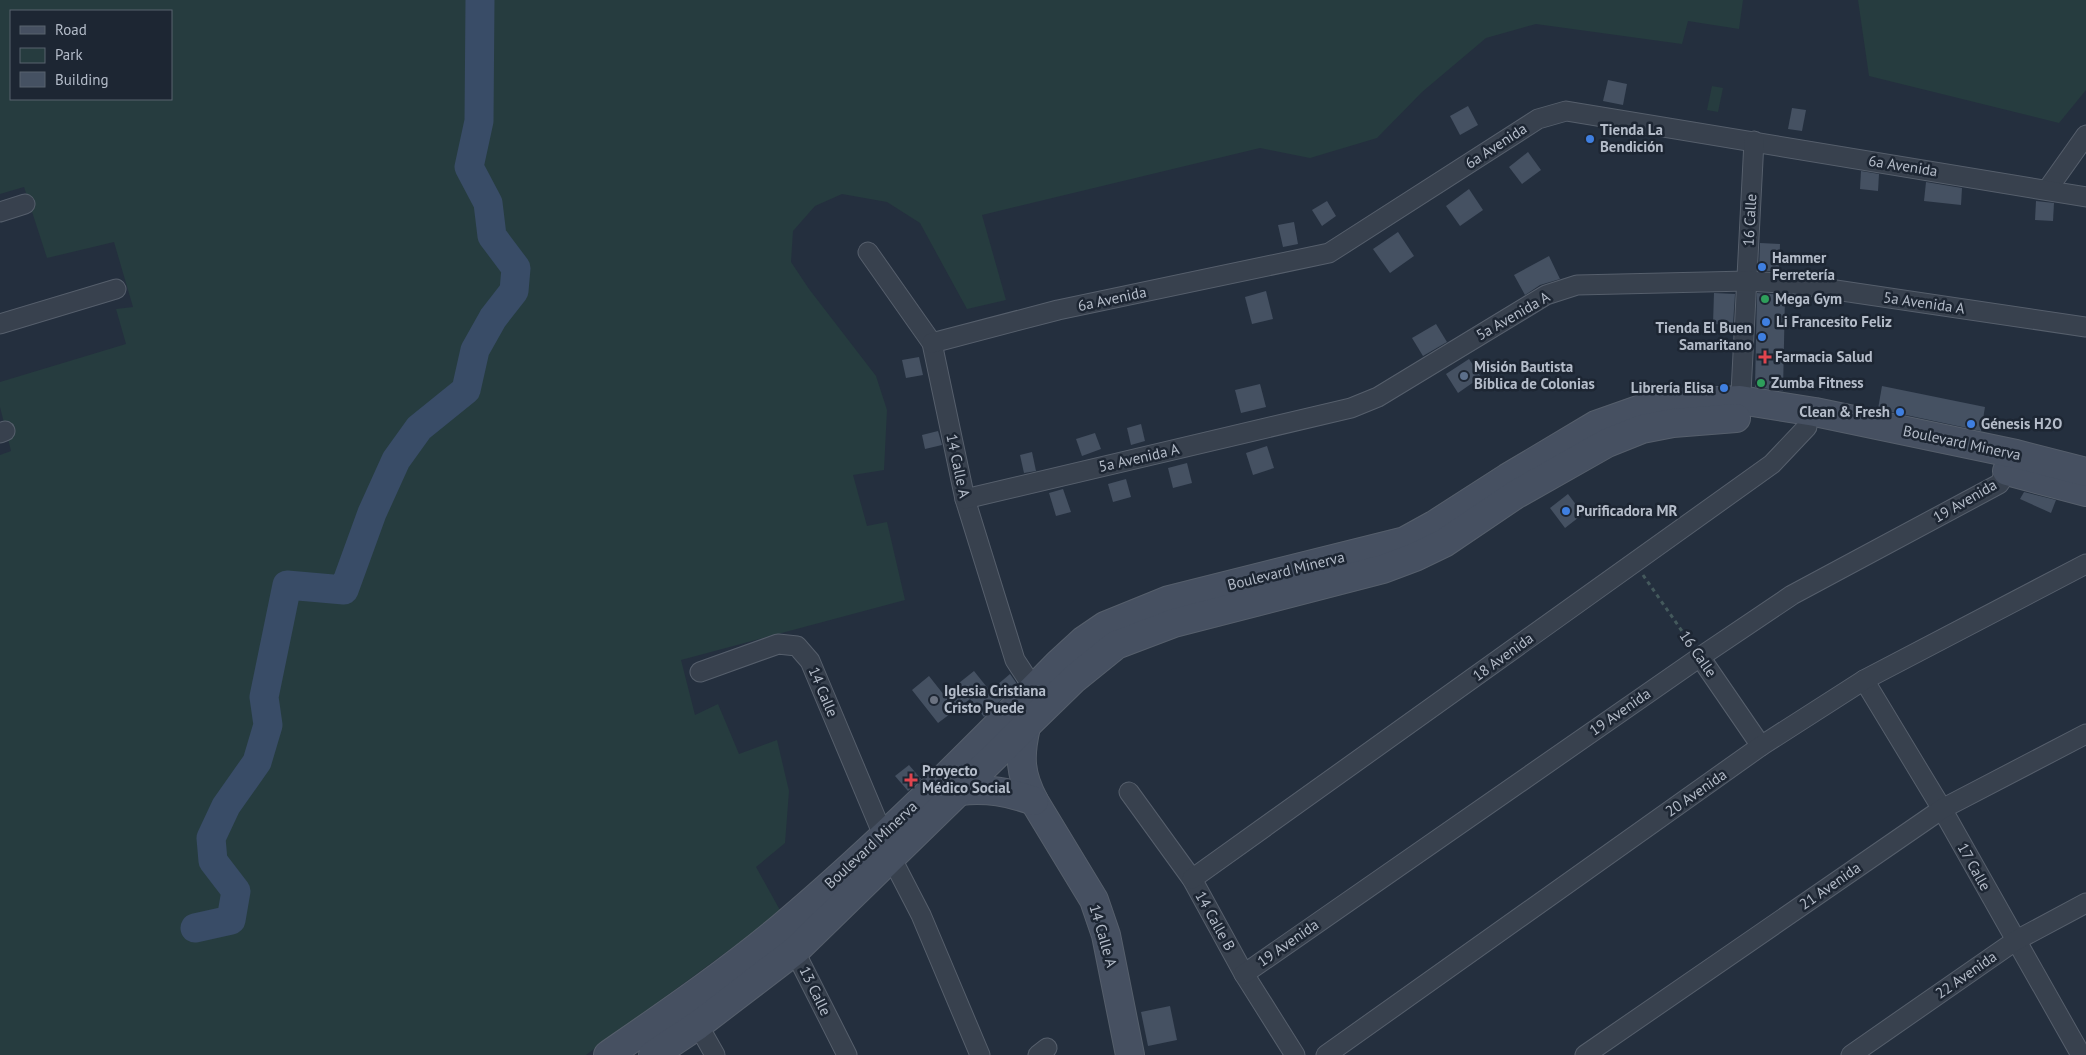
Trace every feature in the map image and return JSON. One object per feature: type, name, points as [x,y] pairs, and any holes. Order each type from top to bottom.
[{"type":"street","name":"6a Avenida","points":[[932,343],[1058,310],[1329,253],[1538,119],[1566,111],[2086,196]]},
{"type":"street","points":[[2047,190],[2086,135]]},
{"type":"street","name":"16 Calle","points":[[1740,409],[1754,141]]},
{"type":"street","points":[[0,212],[25,204]]},
{"type":"street","name":"14 Calle A","points":[[868,252],[932,343],[965,499],[1015,660],[1034,689]]},
{"type":"street","name":"5a Avenida A","points":[[965,499],[1351,408],[1378,397],[1546,295],[1578,285],[1746,281],[1796,284],[2086,327]]},
{"type":"street","points":[[0,324],[116,289]]},
{"type":"street","name":"Boulevard Minerva","points":[[653,1055],[698,1024],[796,950],[838,909],[887,846],[1034,689],[1083,641],[1105,626],[1170,600],[1405,541],[1596,425],[1647,407],[1676,403],[1824,414],[2016,454],[2086,472]]},
{"type":"street","name":"Boulevard Minerva","points":[[608,1055],[681,1004],[960,791],[1074,679],[1116,645],[1174,623],[1415,558],[1444,543],[1515,495],[1565,466],[1606,443],[1642,429],[1740,409],[1807,427],[2007,472],[2086,492]]},
{"type":"street","name":"18 Avenida","points":[[1192,879],[1772,464],[1807,427]]},
{"type":"street","name":"19 Avenida","points":[[1244,974],[1700,657],[1792,596],[1999,484],[2007,472]]},
{"type":"street","name":"20 Avenida","points":[[1326,1055],[1761,746],[1864,680],[2086,564]]},
{"type":"street","name":"14 Calle","points":[[700,672],[778,644],[797,646],[810,661],[887,846],[921,915],[980,1055]]},
{"type":"street","name":"16 Calle","points":[[1700,657],[1761,746]]},
{"type":"street","name":"17 Calle","points":[[1864,680],[1942,809],[2081,1055]]},
{"type":"street","name":"14 Calle A","points":[[1026,727],[1021,746],[1021,765],[1025,784],[1094,900],[1106,935],[1130,1055]]},
{"type":"street","name":"21 Avenida","points":[[1585,1055],[1942,809],[2086,734]]},
{"type":"street","points":[[960,791],[998,790],[1034,801]]},
{"type":"street","name":"14 Calle B","points":[[1129,792],[1192,879],[1244,974],[1295,1055]]},
{"type":"street","name":"22 Avenida","points":[[1851,1055],[2015,940],[2086,903]]},
{"type":"street","name":"13 Calle","points":[[781,928],[796,950],[847,1055]]},
{"type":"street","points":[[698,1024],[715,1055]]},
{"type":"path","name":"16 Calle","points":[[1635,563],[1700,657]]},
{"type":"green space","points":[[0,0],[1743,0],[1739,29],[1688,21],[1682,44],[1536,24],[1486,38],[1422,92],[1377,138],[1310,158],[1260,148],[982,215],[1006,300],[967,309],[920,223],[887,202],[842,194],[815,206],[793,231],[791,262],[809,289],[876,376],[887,410],[884,470],[853,475],[867,526],[887,522],[905,600],[681,660],[695,715],[718,704],[739,754],[777,740],[789,791],[785,843],[756,867],[781,912],[586,1055],[0,1055],[0,455],[11,451],[0,407],[0,382],[126,344],[116,309],[133,307],[114,242],[47,258],[24,187],[0,194]]},
{"type":"green space","points":[[1858,0],[2086,0],[2086,90],[2059,123],[1869,76]]},
{"type":"green space","points":[[1712,86],[1723,88],[1718,112],[1707,110]]},
{"type":"building","points":[[1608,80],[1627,84],[1623,105],[1603,101]]},
{"type":"building","points":[[1468,106],[1478,125],[1460,135],[1450,116]]},
{"type":"building","points":[[1792,108],[1806,110],[1802,131],[1788,129]]},
{"type":"building","points":[[1528,152],[1541,170],[1522,184],[1509,167]]},
{"type":"building","points":[[1861,171],[1879,174],[1878,191],[1860,189]]},
{"type":"building","points":[[1926,182],[1962,188],[1961,205],[1924,201]]},
{"type":"building","points":[[1469,189],[1483,210],[1460,226],[1446,206]]},
{"type":"building","points":[[1327,201],[1336,216],[1322,226],[1312,210]]},
{"type":"building","points":[[2036,201],[2054,203],[2053,221],[2035,220]]},
{"type":"building","points":[[1294,222],[1298,244],[1283,247],[1278,225]]},
{"type":"building","points":[[1398,232],[1414,256],[1390,273],[1373,249]]},
{"type":"building","points":[[1760,243],[1780,244],[1779,272],[1759,270]]},
{"type":"building","points":[[1549,256],[1560,279],[1540,285],[1525,295],[1514,275]]},
{"type":"building","points":[[1266,291],[1273,319],[1252,324],[1245,297]]},
{"type":"building","points":[[1714,293],[1735,294],[1733,325],[1713,324]]},
{"type":"building","points":[[1757,293],[1785,295],[1783,391],[1755,387]]},
{"type":"building","points":[[1436,324],[1447,342],[1423,356],[1412,338]]},
{"type":"building","points":[[919,357],[923,375],[906,378],[902,360]]},
{"type":"building","name":"Misión Bautista Bíblica de Colonias","points":[[1469,359],[1481,377],[1458,393],[1446,374]]},
{"type":"building","points":[[1260,384],[1266,407],[1241,413],[1235,390]]},
{"type":"building","points":[[1882,386],[1985,407],[1981,431],[1878,409]]},
{"type":"building","points":[[1141,424],[1145,441],[1131,445],[1127,428]]},
{"type":"building","points":[[938,431],[942,445],[925,449],[922,435]]},
{"type":"building","points":[[1095,433],[1101,449],[1082,456],[1076,439]]},
{"type":"building","points":[[1267,446],[1274,468],[1253,475],[1246,453]]},
{"type":"building","points":[[1032,452],[1036,471],[1024,473],[1020,455]]},
{"type":"building","points":[[1187,463],[1192,483],[1173,488],[1168,468]]},
{"type":"building","points":[[1126,479],[1131,497],[1113,502],[1108,484]]},
{"type":"building","points":[[1063,489],[1071,512],[1056,516],[1049,493]]},
{"type":"building","points":[[2024,492],[2056,500],[2051,513],[2020,499]]},
{"type":"building","name":"Purificadora MR","points":[[1568,494],[1583,514],[1565,528],[1550,508]]},
{"type":"building","points":[[974,671],[990,691],[1010,674],[1017,684],[984,717],[970,699],[938,723],[912,690],[929,676],[944,695]]},
{"type":"building","name":"Proyecto Médico Social","points":[[909,765],[921,779],[908,791],[895,776]]},
{"type":"building","points":[[1170,1006],[1177,1040],[1148,1046],[1141,1012]]},
{"type":"waterway","points":[[195,928],[231,920],[236,891],[213,861],[211,838],[226,806],[257,762],[268,725],[264,697],[287,585],[344,590],[372,513],[396,460],[419,428],[466,390],[475,350],[493,318],[514,291],[516,268],[492,236],[488,203],[469,167],[479,121],[480,0]]},
{"type":"place","name":"Tienda La Bendición","points":[[1590,139]]},
{"type":"place","name":"Hammer Ferretería","points":[[1762,267]]},
{"type":"place","name":"Mega Gym","points":[[1765,299]]},
{"type":"place","name":"Li Francesito Feliz","points":[[1766,322]]},
{"type":"place","name":"Tienda El Buen Samaritano","points":[[1762,337]]},
{"type":"place","name":"Farmacia Salud","points":[[1765,357]]},
{"type":"place","name":"Misión Bautista Bíblica de Colonias","points":[[1464,376]]},
{"type":"place","name":"Zumba Fitness","points":[[1761,383]]},
{"type":"place","name":"Librería Elisa","points":[[1724,388]]},
{"type":"place","name":"Clean & Fresh","points":[[1900,412]]},
{"type":"place","name":"Génesis H2O","points":[[1971,424]]},
{"type":"place","name":"Purificadora MR","points":[[1566,511]]},
{"type":"place","name":"Iglesia Cristiana Cristo Puede","points":[[934,700]]},
{"type":"place","name":"Proyecto Médico Social","points":[[911,780]]}]
